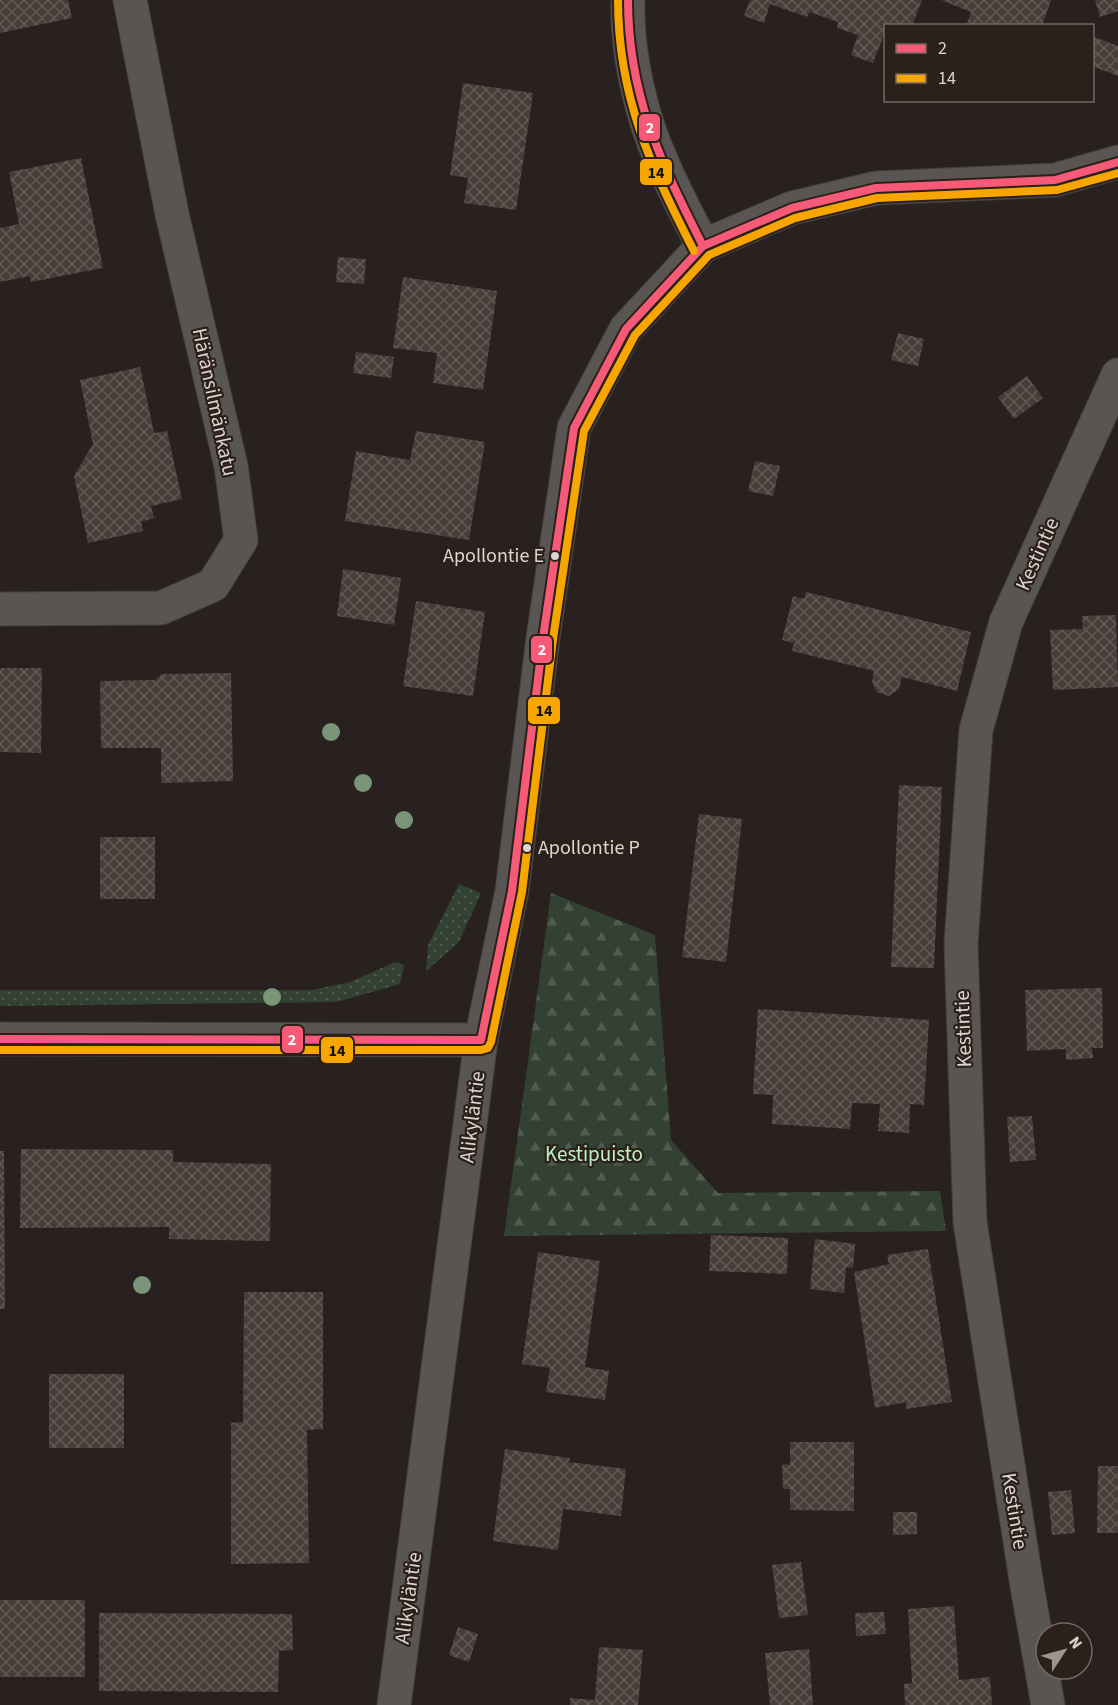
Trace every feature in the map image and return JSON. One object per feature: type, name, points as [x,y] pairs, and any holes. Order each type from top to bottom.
[{"type":"street","name":"Häränsilmänkatu","points":[[0,609],[161,608],[213,585],[241,540],[231,466],[172,214],[130,0]]},
{"type":"street","points":[[628,0],[627,22],[639,95],[661,161],[703,246]]},
{"type":"street","name":"Alikyläntie","points":[[394,1705],[482,1040],[512,891],[543,638],[574,428],[626,329],[703,246],[792,208],[876,189],[1055,180],[1118,163]]},
{"type":"street","name":"Kestintie","points":[[1048,1705],[1025,1575],[970,1222],[960,943],[976,730],[1006,622],[1118,375]]},
{"type":"street","points":[[0,1038],[482,1040]]},
{"type":"green space","points":[[459,884],[481,893],[459,942],[426,971],[428,945]]},
{"type":"green space","name":"Kestipuisto","points":[[551,893],[655,935],[671,1140],[718,1193],[940,1191],[946,1231],[504,1236]]},
{"type":"green space","points":[[395,962],[404,965],[400,984],[337,1002],[0,1006],[0,990],[312,990],[350,982]]},
{"type":"building","points":[[0,0],[68,0],[72,18],[0,33]]},
{"type":"building","points":[[750,0],[922,0],[913,24],[884,24],[884,37],[873,63],[851,55],[858,35],[837,28],[838,22],[810,12],[807,17],[770,4],[764,23],[744,16]]},
{"type":"building","points":[[941,0],[1051,0],[1043,24],[967,24],[971,12]]},
{"type":"building","points":[[1095,0],[1118,0],[1118,11],[1100,17]]},
{"type":"building","points":[[1094,37],[1118,46],[1118,76],[1094,67]]},
{"type":"building","points":[[463,83],[533,93],[516,210],[464,203],[468,178],[450,175]]},
{"type":"building","points":[[81,158],[103,268],[31,282],[30,276],[0,282],[0,228],[19,224],[9,172]]},
{"type":"building","points":[[338,257],[366,259],[364,284],[336,282]]},
{"type":"building","points":[[403,277],[497,291],[483,390],[433,383],[437,353],[393,348]]},
{"type":"building","points":[[898,333],[924,339],[918,366],[891,360]]},
{"type":"building","points":[[356,352],[394,357],[391,378],[353,373]]},
{"type":"building","points":[[140,367],[154,433],[167,431],[182,499],[151,506],[154,518],[141,522],[143,531],[88,543],[74,476],[93,444],[80,380]]},
{"type":"building","points":[[1027,376],[1043,398],[1014,419],[998,397]]},
{"type":"building","points":[[416,431],[485,442],[469,540],[345,521],[356,451],[410,460]]},
{"type":"building","points":[[755,461],[780,466],[773,496],[748,491]]},
{"type":"building","points":[[343,569],[401,578],[394,625],[337,616]]},
{"type":"building","points":[[806,592],[971,632],[957,691],[902,677],[899,689],[889,696],[877,692],[872,682],[874,671],[792,651],[794,643],[782,640],[793,596],[804,599]]},
{"type":"building","points":[[416,601],[485,612],[473,696],[403,686]]},
{"type":"building","points":[[1116,615],[1118,687],[1053,690],[1050,630],[1083,629],[1082,616]]},
{"type":"building","points":[[0,668],[42,668],[41,753],[0,752]]},
{"type":"building","points":[[231,673],[233,781],[161,783],[161,748],[101,748],[100,681],[155,680],[162,674]]},
{"type":"building","points":[[899,785],[942,787],[934,968],[891,967]]},
{"type":"building","points":[[699,814],[742,819],[726,962],[682,957]]},
{"type":"building","points":[[100,837],[155,837],[155,899],[100,899]]},
{"type":"building","points":[[1102,988],[1103,1048],[1092,1048],[1093,1058],[1066,1060],[1066,1049],[1027,1051],[1025,990]]},
{"type":"building","points":[[758,1009],[929,1020],[924,1105],[910,1104],[909,1133],[878,1131],[880,1104],[852,1103],[850,1129],[772,1124],[773,1095],[753,1094]]},
{"type":"building","points":[[1032,1116],[1036,1160],[1010,1162],[1007,1117]]},
{"type":"building","points":[[21,1149],[173,1150],[173,1162],[271,1164],[270,1241],[169,1239],[169,1227],[20,1228]]},
{"type":"building","points":[[0,1151],[4,1151],[5,1309],[0,1309]]},
{"type":"building","points":[[711,1235],[788,1238],[787,1274],[709,1271]]},
{"type":"building","points":[[815,1239],[855,1244],[853,1268],[846,1267],[844,1293],[810,1289]]},
{"type":"building","points":[[928,1249],[952,1402],[906,1409],[906,1402],[875,1408],[854,1272],[889,1264],[887,1255]]},
{"type":"building","points":[[538,1252],[600,1261],[585,1367],[609,1371],[605,1400],[546,1392],[550,1368],[522,1364]]},
{"type":"building","points":[[244,1292],[323,1292],[323,1429],[307,1430],[309,1563],[231,1564],[231,1423],[243,1422]]},
{"type":"building","points":[[49,1374],[124,1374],[124,1448],[49,1448]]},
{"type":"building","points":[[790,1442],[854,1442],[854,1511],[790,1510],[790,1489],[783,1489],[782,1464],[790,1465]]},
{"type":"building","points":[[505,1449],[570,1458],[569,1462],[626,1469],[621,1516],[563,1509],[558,1550],[493,1541]]},
{"type":"building","points":[[1098,1466],[1118,1466],[1118,1533],[1097,1533]]},
{"type":"building","points":[[1071,1490],[1075,1533],[1052,1535],[1048,1492]]},
{"type":"building","points":[[893,1512],[917,1512],[917,1534],[893,1535]]},
{"type":"building","points":[[801,1562],[808,1615],[779,1618],[772,1565]]},
{"type":"building","points":[[0,1600],[85,1600],[85,1677],[0,1677]]},
{"type":"building","points":[[954,1606],[959,1680],[990,1677],[992,1705],[905,1705],[904,1684],[912,1683],[908,1609]]},
{"type":"building","points":[[884,1612],[886,1634],[856,1636],[855,1613]]},
{"type":"building","points":[[99,1613],[292,1614],[293,1650],[279,1651],[278,1692],[99,1691]]},
{"type":"building","points":[[458,1627],[478,1634],[469,1662],[449,1655]]},
{"type":"building","points":[[599,1647],[643,1650],[638,1705],[570,1705],[570,1698],[595,1700]]},
{"type":"building","points":[[809,1649],[813,1705],[770,1705],[765,1653]]},
{"type":"transit line","name":"14","points":[[618,0],[624,68],[640,130],[664,190],[694,251]]},
{"type":"transit line","name":"2","points":[[628,0],[634,67],[650,128],[674,186],[703,246]]},
{"type":"transit line","name":"2","points":[[0,1039],[481,1040],[512,891],[543,638],[574,428],[626,329],[703,246],[792,208],[876,188],[1055,180],[1118,162]]},
{"type":"transit line","name":"14","points":[[0,1050],[481,1050],[488,1048],[522,892],[553,639],[584,431],[635,335],[709,255],[795,218],[877,198],[1057,190],[1118,173]]},
{"type":"place","name":"Apollontie E","points":[[555,556]]},
{"type":"place","name":"Apollontie P","points":[[527,848]]}]
